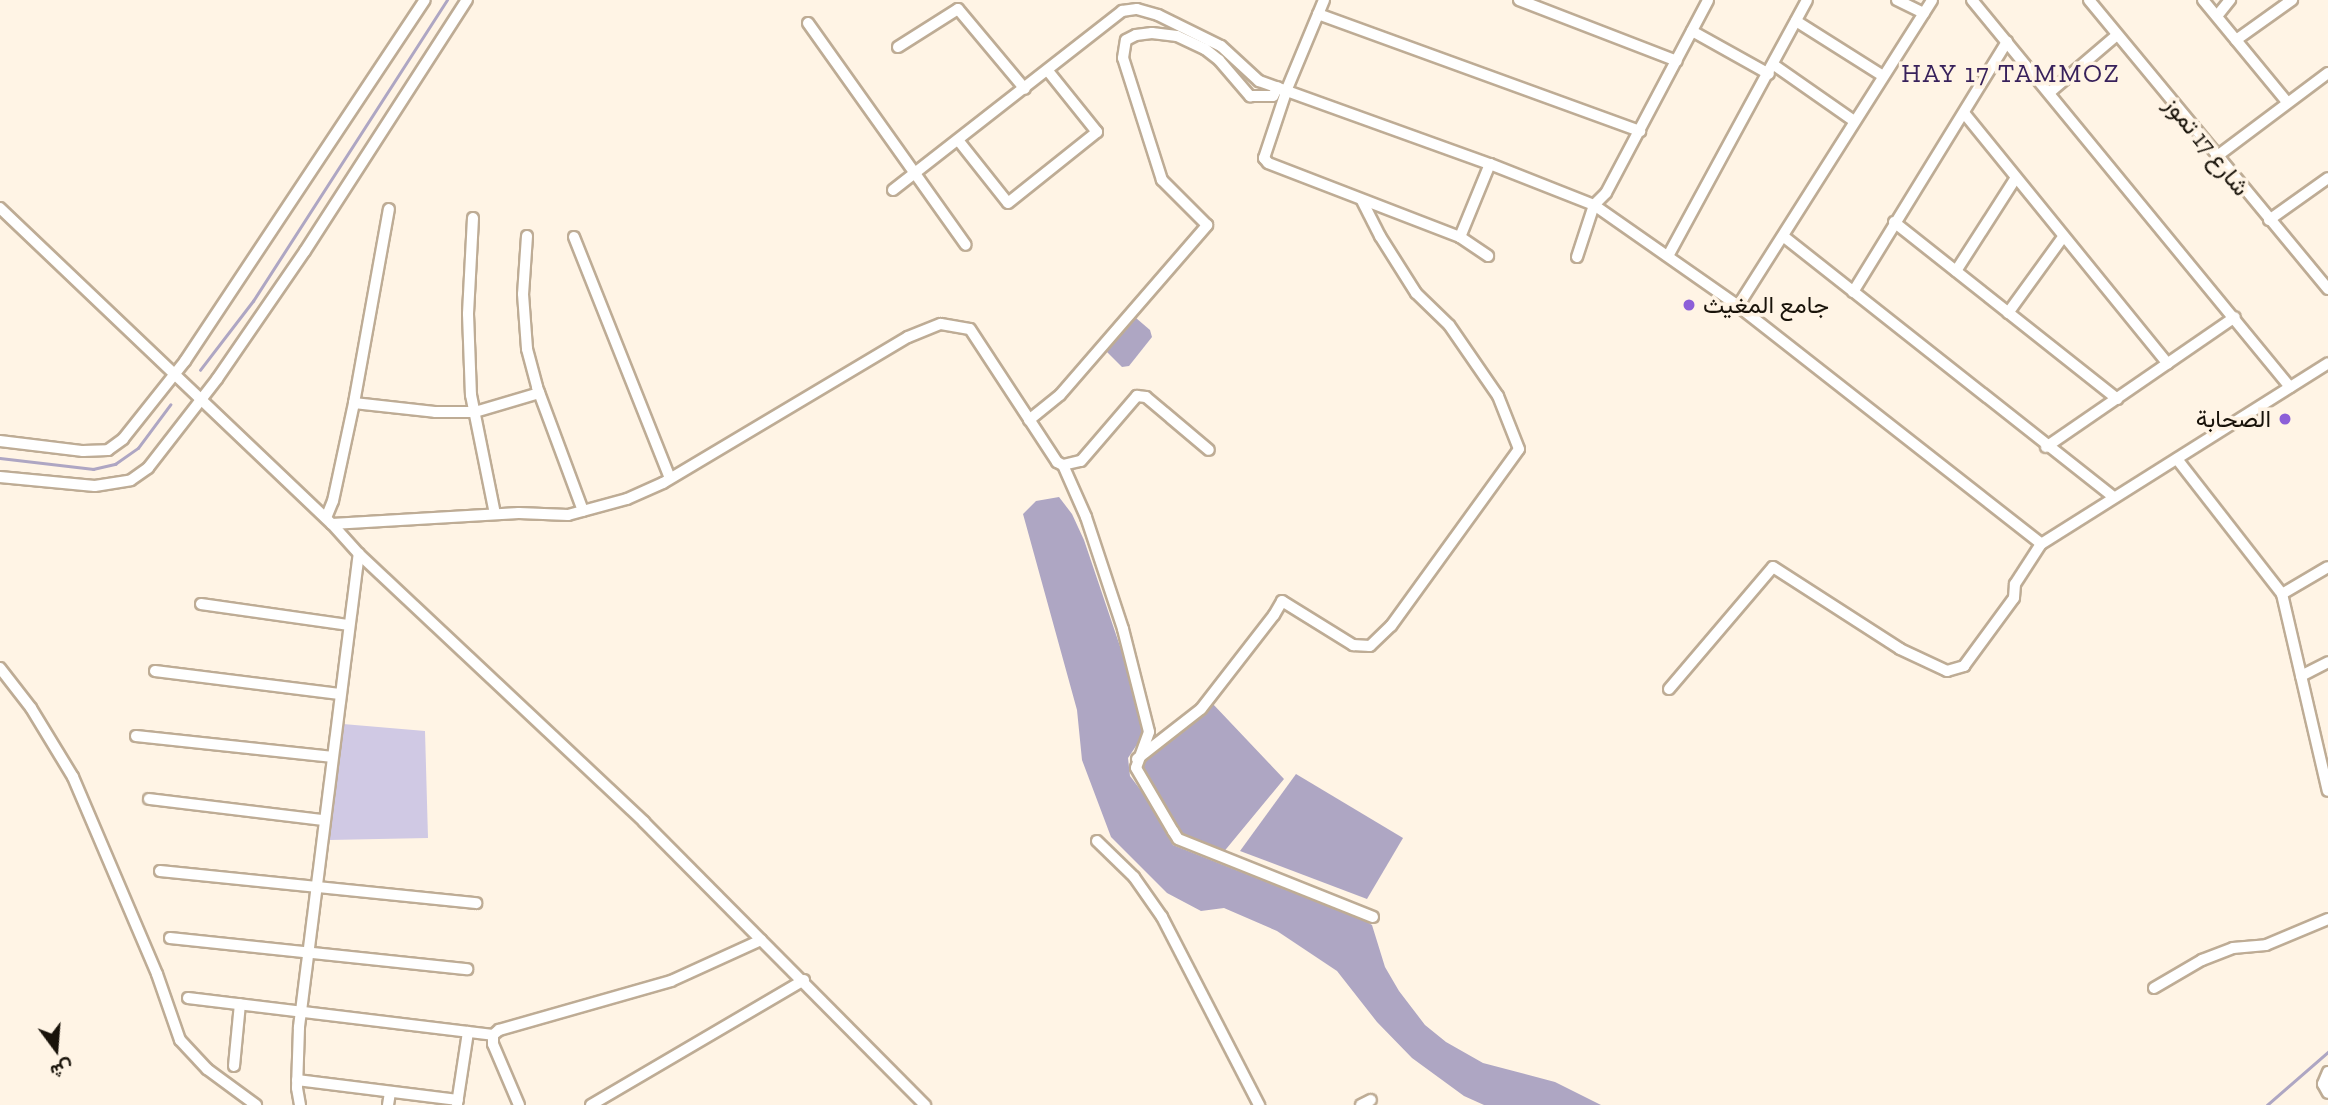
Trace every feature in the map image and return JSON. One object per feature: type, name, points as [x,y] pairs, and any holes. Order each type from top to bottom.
[{"type":"street","points":[[0,442],[83,452],[108,450],[123,439],[176,374],[425,0]]},
{"type":"street","points":[[0,477],[95,486],[131,480],[148,468],[202,398],[305,251],[467,0]]},
{"type":"street","points":[[1324,0],[1282,88],[1264,158],[1268,163],[1362,201],[1460,237],[1488,256]]},
{"type":"street","points":[[1520,0],[1677,61]]},
{"type":"street","points":[[1577,257],[1594,205],[1606,193],[1708,0]]},
{"type":"street","points":[[1668,256],[1807,0]]},
{"type":"street","points":[[1897,0],[1924,13]]},
{"type":"street","points":[[1738,306],[1932,0]]},
{"type":"street","points":[[1972,0],[2290,387]]},
{"type":"street","name":"شارع 17 تموز","points":[[2089,0],[2216,157],[2328,289]]},
{"type":"street","points":[[2203,0],[2287,102]]},
{"type":"street","points":[[2217,16],[2230,0]]},
{"type":"street","points":[[2236,40],[2291,0]]},
{"type":"street","points":[[898,47],[958,9],[1025,89]]},
{"type":"street","points":[[893,190],[1122,11],[1137,9],[1200,34],[1221,46],[1259,81],[1490,164],[1594,205],[1738,306],[2041,544]]},
{"type":"street","points":[[1318,14],[1640,131]]},
{"type":"street","points":[[1797,20],[1883,76]]},
{"type":"street","points":[[808,23],[966,245]]},
{"type":"street","points":[[1692,31],[1771,69],[1854,121]]},
{"type":"street","points":[[1030,420],[1068,387],[1207,225],[1162,180],[1122,58],[1126,40],[1136,35],[1152,33],[1177,36],[1205,49],[1219,60],[1250,96],[1273,96],[1282,88]]},
{"type":"street","points":[[2049,93],[2117,35]]},
{"type":"street","points":[[1853,292],[2007,43]]},
{"type":"street","points":[[958,140],[1008,203],[1097,132],[1048,71]]},
{"type":"street","points":[[2216,157],[2328,73]]},
{"type":"street","points":[[1964,113],[2168,364]]},
{"type":"street","points":[[1460,237],[1490,164]]},
{"type":"street","points":[[2269,220],[2328,178]]},
{"type":"street","points":[[1956,271],[2015,179]]},
{"type":"street","points":[[1137,759],[1201,709],[1282,601],[1353,645],[1370,646],[1391,626],[1519,449],[1498,396],[1449,325],[1416,293],[1380,236],[1362,201]]},
{"type":"street","points":[[0,208],[202,398],[329,521],[359,554],[645,822],[925,1105]]},
{"type":"street","points":[[329,521],[389,209]]},
{"type":"street","points":[[473,218],[468,314],[475,412],[495,514]]},
{"type":"street","points":[[1894,222],[2117,399]]},
{"type":"street","points":[[527,236],[523,294],[527,349],[539,393],[583,511]]},
{"type":"street","points":[[1783,236],[2046,447],[2113,497]]},
{"type":"street","points":[[574,237],[670,478]]},
{"type":"street","points":[[2008,313],[2063,237]]},
{"type":"street","points":[[2046,447],[2235,317]]},
{"type":"street","points":[[329,521],[495,514],[568,515],[649,491],[908,337],[941,324],[970,329],[1057,462],[1063,465],[1081,461],[1137,396],[1146,397],[1209,450]]},
{"type":"street","points":[[1670,689],[1773,567],[1900,649],[1947,671],[1964,666],[2014,598],[2015,584],[2041,544],[2328,363]]},
{"type":"street","points":[[354,402],[435,412],[475,412],[539,393]]},
{"type":"street","points":[[2177,459],[2282,594],[2328,791]]},
{"type":"street","points":[[1063,465],[1086,517],[1133,667],[1149,732],[1137,759],[1136,768],[1178,839],[1373,917]]},
{"type":"street","points":[[300,1105],[297,1080],[307,953],[359,554]]},
{"type":"street","points":[[2282,594],[2328,567]]},
{"type":"street","points":[[201,604],[348,625]]},
{"type":"street","points":[[2301,676],[2328,662]]},
{"type":"street","points":[[0,668],[31,708],[74,777],[158,974],[180,1040],[207,1069],[256,1105]]},
{"type":"street","points":[[155,671],[340,694]]},
{"type":"street","points":[[136,736],[331,757]]},
{"type":"street","points":[[149,799],[323,820]]},
{"type":"street","points":[[1097,841],[1134,877],[1162,917],[1259,1105]]},
{"type":"street","points":[[160,871],[476,903]]},
{"type":"street","points":[[2154,988],[2202,960],[2233,948],[2266,945],[2328,919]]},
{"type":"street","points":[[170,939],[467,969]]},
{"type":"street","points":[[188,998],[493,1035],[499,1030],[671,981],[761,940]]},
{"type":"street","points":[[591,1105],[804,980]]},
{"type":"street","points":[[234,1066],[240,1004]]},
{"type":"street","points":[[297,1080],[390,1091],[458,1103],[468,1032]]},
{"type":"street","points":[[493,1035],[493,1044],[510,1090],[519,1105]]},
{"type":"street","points":[[2328,1072],[2323,1084],[2328,1093]]},
{"type":"street","points":[[388,1105],[390,1091]]},
{"type":"shaded area","points":[[1131,318],[1136,318],[1150,330],[1152,337],[1129,366],[1122,367],[1106,351],[1107,345]]},
{"type":"shaded area","points":[[1059,497],[1072,514],[1084,540],[1126,664],[1142,728],[1140,740],[1128,758],[1130,776],[1146,797],[1173,845],[1372,925],[1385,967],[1399,991],[1425,1025],[1446,1042],[1483,1063],[1555,1082],[1601,1105],[1484,1105],[1464,1096],[1412,1058],[1377,1022],[1337,971],[1277,931],[1224,908],[1201,911],[1167,893],[1111,837],[1082,760],[1077,710],[1023,514],[1036,501]]},
{"type":"shaded area","points":[[1212,703],[1284,779],[1222,854],[1180,837],[1139,763],[1204,713]]},
{"type":"shaded area","points":[[343,724],[425,731],[428,838],[329,840],[334,761]]},
{"type":"shaded area","points":[[1296,774],[1403,838],[1367,899],[1240,851]]},
{"type":"waterway","points":[[200,370],[253,301],[447,0]]},
{"type":"waterway","points":[[0,458],[93,469],[115,464],[138,448],[170,405]]},
{"type":"waterway","points":[[2267,1105],[2328,1052]]},
{"type":"place","name":"جامع المغيث","points":[[1689,305]]},
{"type":"place","name":"الصحابة","points":[[2285,419]]},
{"type":"district","name":"HAY 17 TAMMOZ","points":[[2011,74]]}]
